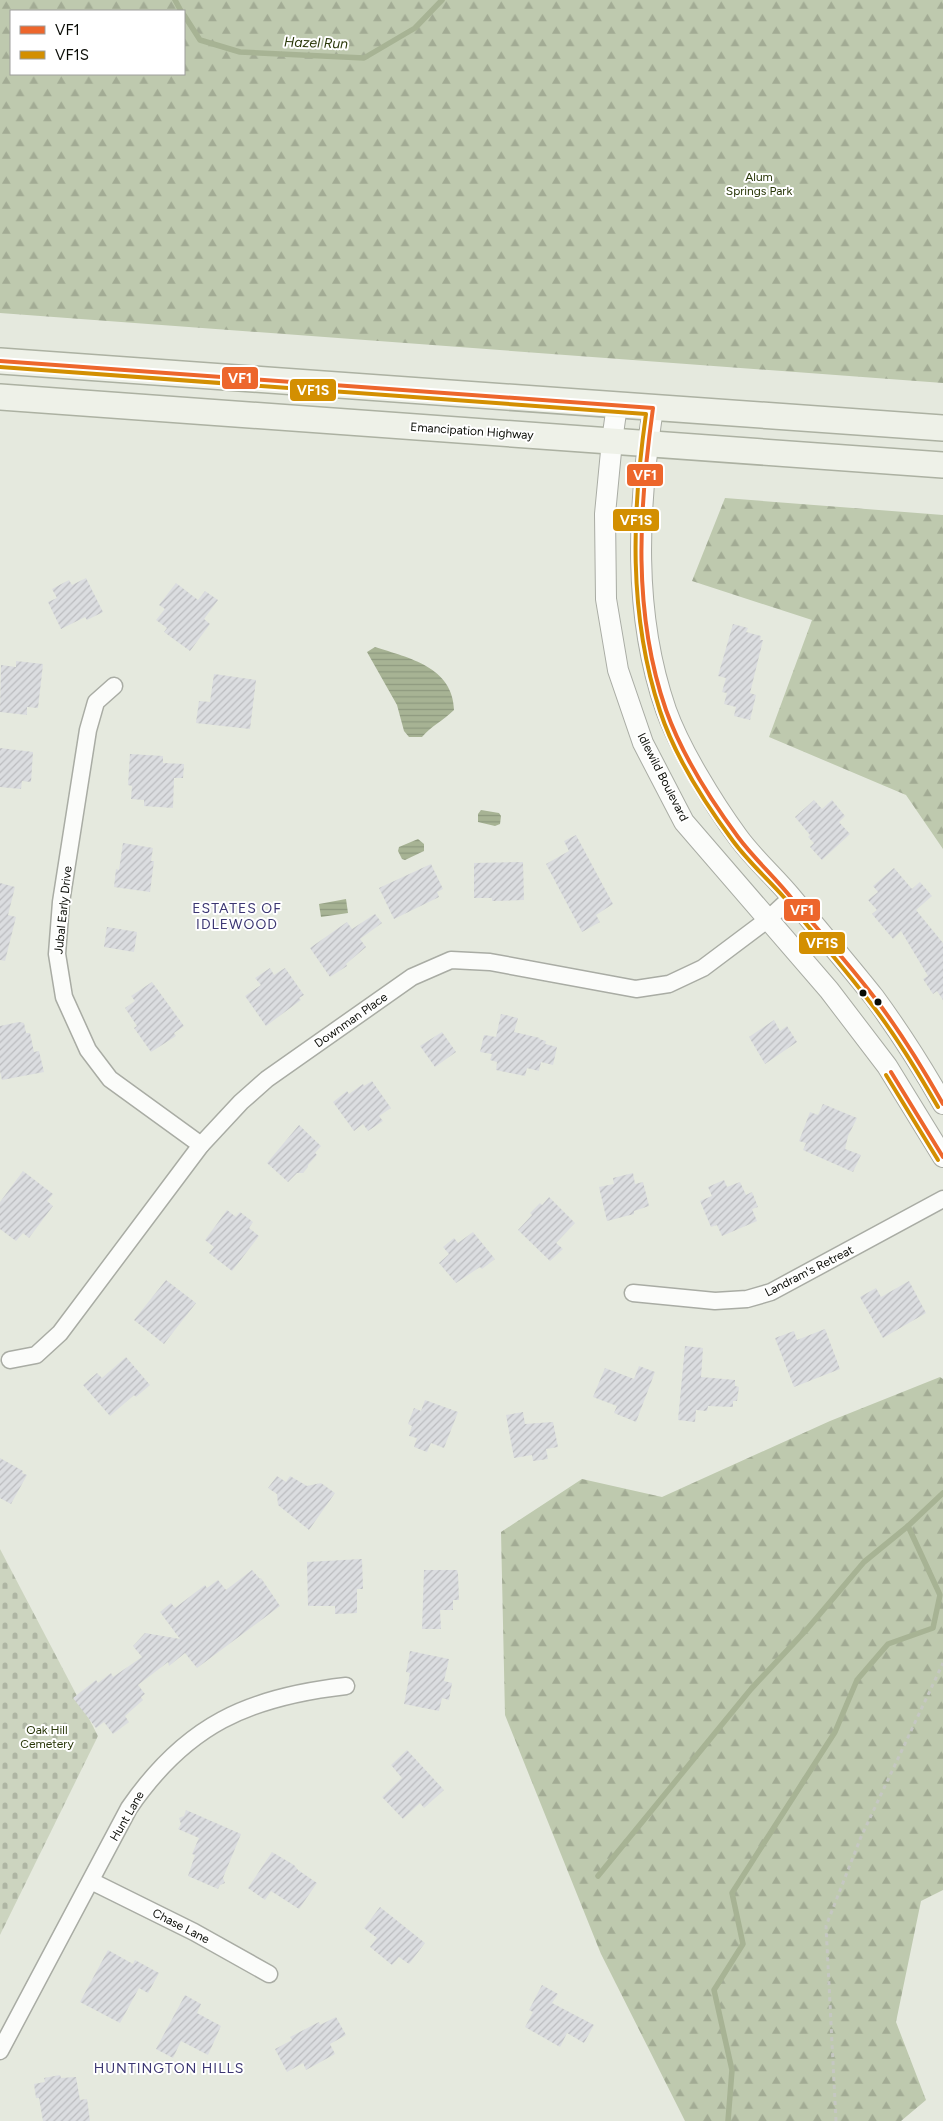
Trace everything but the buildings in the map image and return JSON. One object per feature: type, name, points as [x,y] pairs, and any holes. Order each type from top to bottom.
[{"type":"main road","points":[[0,361],[943,428]]},
{"type":"main road","name":"Emancipation Highway","points":[[0,397],[943,465]]},
{"type":"street","name":"Idlewild Boulevard","points":[[618,405],[612,441],[605,514],[606,599],[618,670],[643,743],[684,822],[767,920],[830,990],[881,1059],[943,1156]]},
{"type":"street","points":[[653,408],[641,519],[641,594],[653,659],[666,710],[692,765],[738,838],[792,898],[874,997],[920,1064],[943,1104]]},
{"type":"street","name":"Jubal Early Drive","points":[[114,686],[96,702],[86,740],[61,902],[57,954],[64,997],[88,1050],[110,1079],[202,1145]]},
{"type":"street","name":"Downman Place","points":[[10,1360],[36,1355],[60,1333],[202,1145],[241,1102],[267,1079],[412,977],[451,960],[490,962],[636,989],[669,984],[704,968],[767,920],[792,898]]},
{"type":"street","name":"Landram's Retreat","points":[[633,1294],[716,1301],[747,1299],[772,1292],[943,1199]]},
{"type":"street","name":"Hunt Lane","points":[[0,2051],[54,1946],[92,1881],[129,1808],[144,1786],[166,1760],[192,1738],[220,1720],[254,1705],[310,1690],[346,1686]]},
{"type":"street","name":"Chase Lane","points":[[92,1881],[194,1932],[269,1974]]},
{"type":"path","points":[[836,2121],[826,1926],[861,1837],[943,1663]]},
{"type":"green space","name":"Alum Springs Park","points":[[0,0],[943,0],[943,383],[0,313]]},
{"type":"green space","points":[[725,498],[943,515],[943,849],[906,795],[769,737],[812,620],[692,581]]},
{"type":"green space","points":[[940,1377],[943,1379],[943,1890],[921,1901],[896,2022],[926,2100],[901,2121],[685,2121],[601,1954],[505,1715],[501,1532],[582,1479],[662,1497],[830,1421]]},
{"type":"green space","name":"Oak Hill Cemetery","points":[[0,1549],[98,1736],[0,1935]]},
{"type":"shaded area","points":[[375,647],[402,655],[427,666],[438,674],[452,695],[454,710],[422,737],[409,737],[404,731],[397,705],[367,652]]},
{"type":"shaded area","points":[[481,810],[499,813],[501,816],[500,824],[495,826],[478,822],[478,814]]},
{"type":"shaded area","points":[[418,839],[424,844],[424,851],[405,860],[402,859],[398,851],[399,847]]},
{"type":"shaded area","points":[[346,899],[348,913],[321,917],[319,904]]},
{"type":"waterway","name":"Hazel Run","points":[[175,0],[180,10]]},
{"type":"waterway","name":"Hazel Run","points":[[185,17],[200,40],[240,52],[364,58],[415,28],[442,0]]},
{"type":"waterway","points":[[728,2121],[732,2070],[714,1990],[743,1944],[732,1893],[835,1732],[857,1680],[888,1644],[933,1628],[940,1595],[908,1526],[943,1493]]},
{"type":"waterway","points":[[598,1876],[751,1689],[808,1628],[864,1562],[908,1526]]},
{"type":"transit line","name":"VF1","points":[[0,361],[653,408],[644,484],[642,522],[643,598],[655,673],[673,727],[707,792],[728,822],[745,845],[845,960],[874,997],[910,1049],[943,1104]]},
{"type":"transit line","name":"VF1S","points":[[0,367],[646,414],[641,451],[636,526],[638,601],[642,638],[650,674],[666,728],[691,779],[722,826],[753,865],[789,903],[879,1014],[914,1066],[938,1107]]},
{"type":"transit line","name":"VF1","points":[[891,1072],[943,1157]]},
{"type":"transit line","name":"VF1S","points":[[886,1075],[938,1160]]},
{"type":"district","name":"ESTATES OF IDLEWOOD","points":[[237,916]]},
{"type":"district","name":"HUNTINGTON HILLS","points":[[169,2068]]}]
